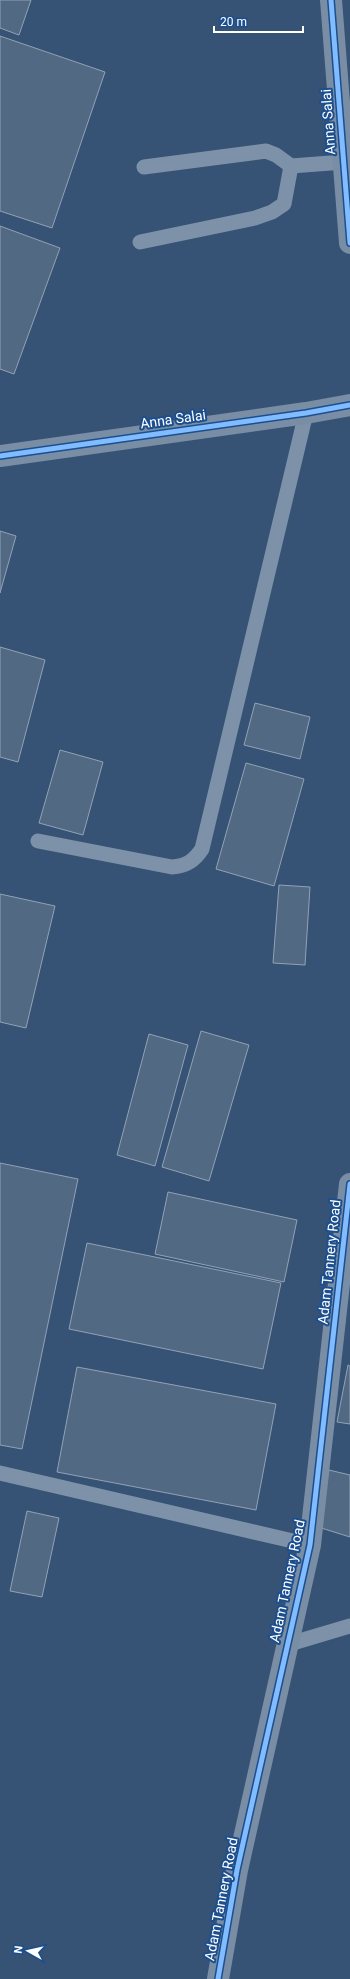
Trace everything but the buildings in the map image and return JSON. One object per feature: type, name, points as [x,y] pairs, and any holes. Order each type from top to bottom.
[{"type":"street","name":"Anna Salai","points":[[331,0],[350,243]]},
{"type":"street","name":"Anna Salai","points":[[0,456],[350,405]]},
{"type":"street","name":"Adam Tannery Road","points":[[218,1979],[237,1870],[286,1645],[310,1545],[350,1184]]},
{"type":"lane","points":[[144,167],[266,151],[276,155],[291,166],[344,162]]},
{"type":"lane","points":[[140,242],[255,218],[272,212],[284,204],[291,166]]},
{"type":"lane","points":[[38,841],[172,867],[182,866],[190,862],[197,857],[202,849],[306,412]]},
{"type":"lane","points":[[0,1473],[310,1545]]},
{"type":"lane","points":[[286,1645],[350,1626]]},
{"type":"cycle path","points":[[331,0],[350,243]]},
{"type":"cycle path","points":[[0,456],[306,413],[350,405]]},
{"type":"cycle path","points":[[218,1979],[237,1870],[310,1545],[350,1184]]}]
